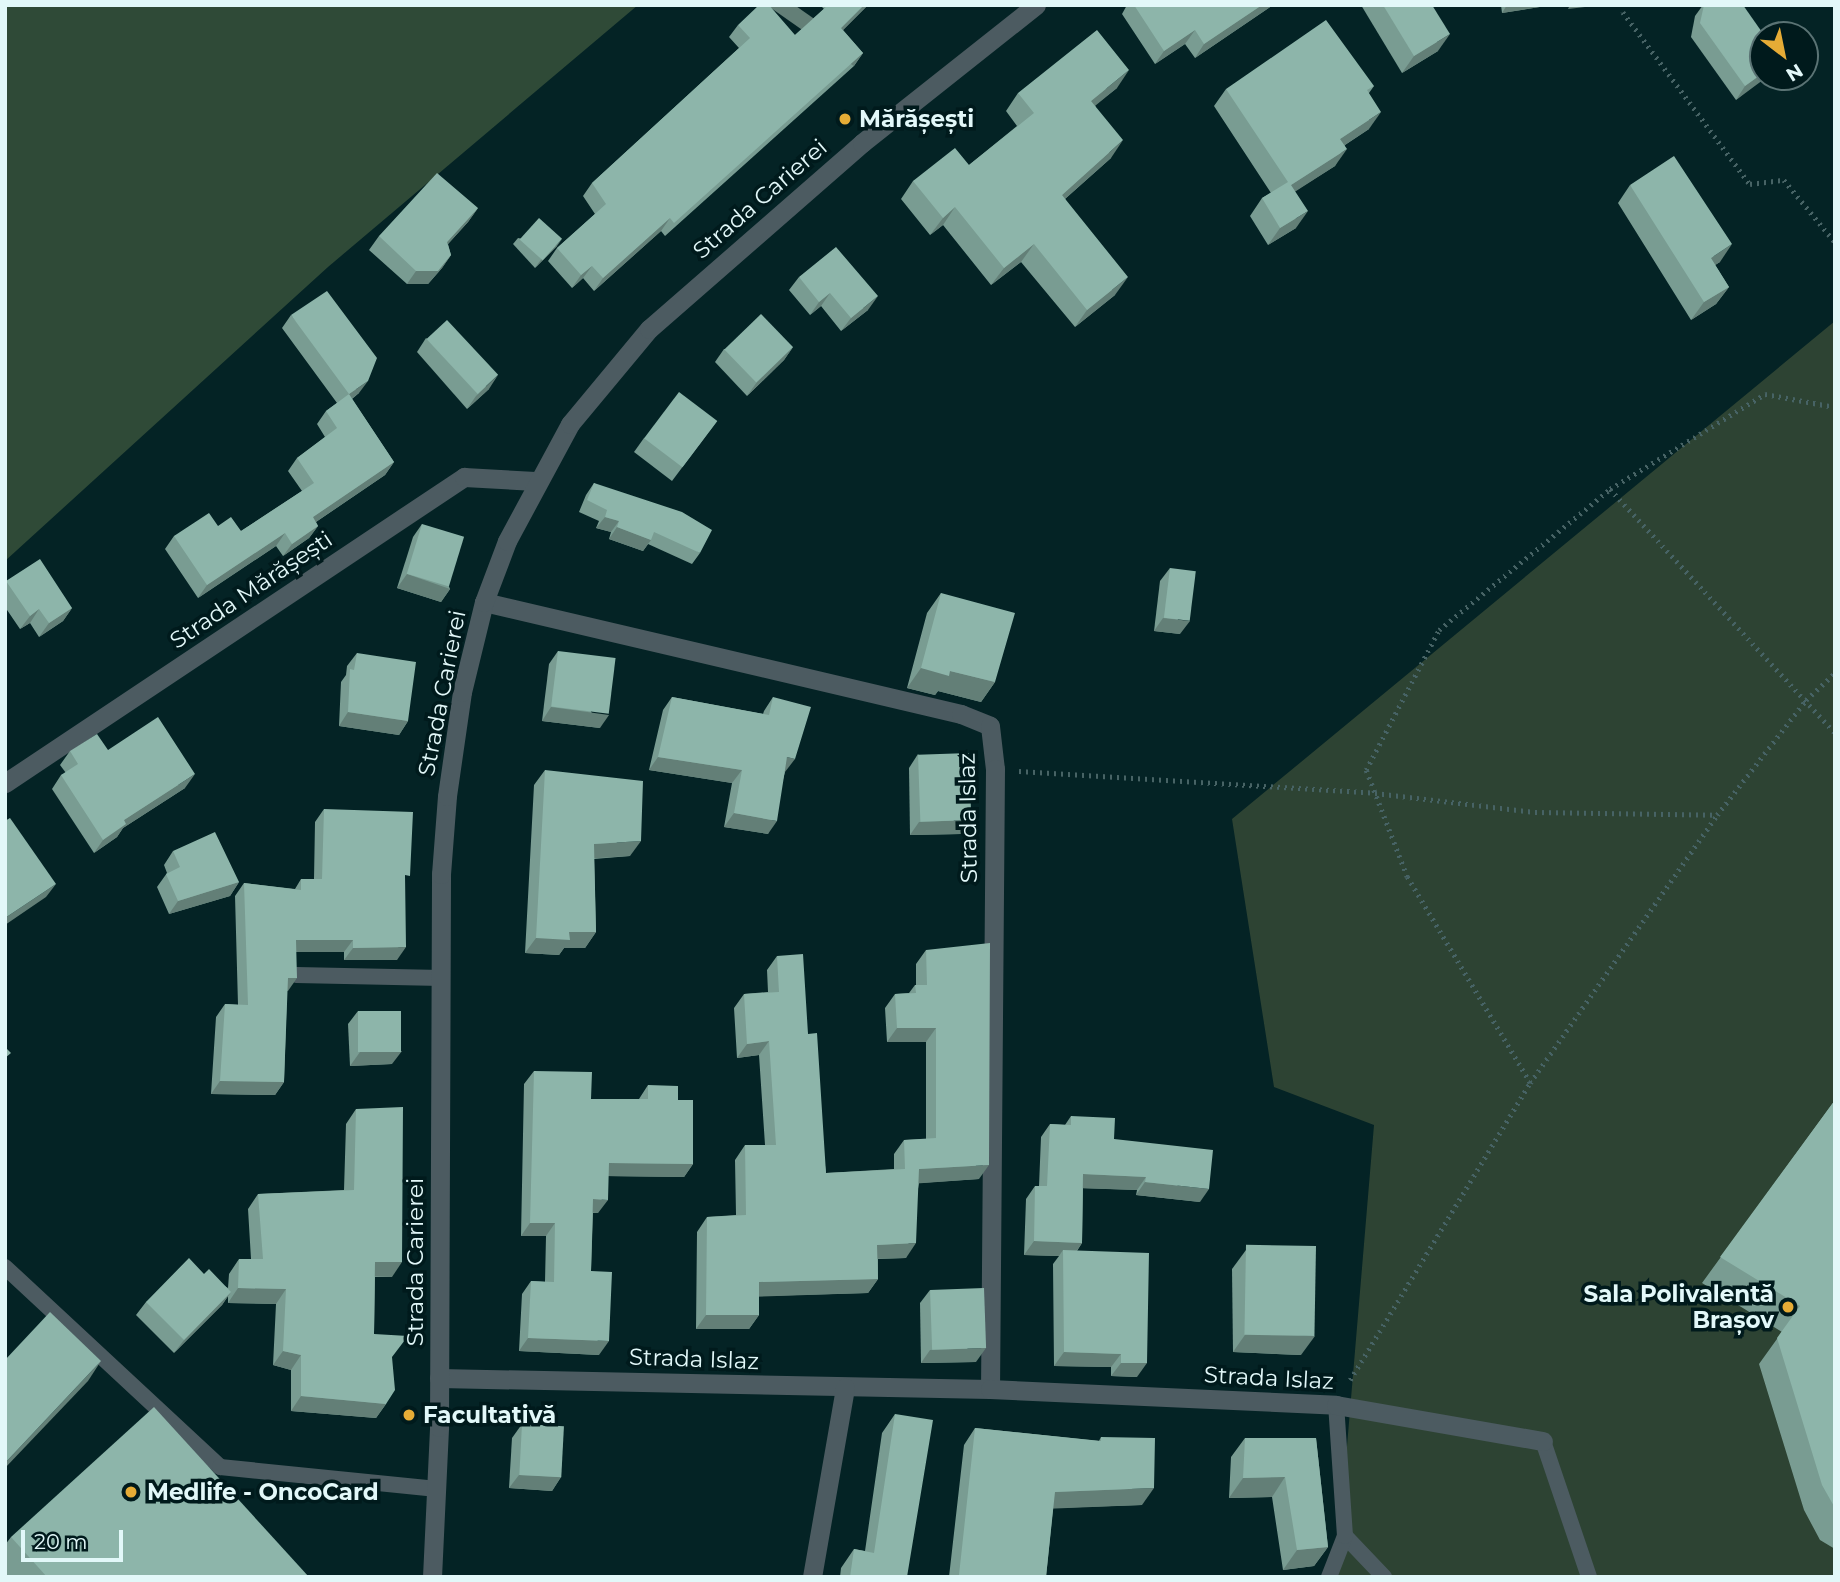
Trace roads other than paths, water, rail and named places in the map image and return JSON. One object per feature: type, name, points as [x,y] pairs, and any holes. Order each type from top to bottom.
[{"type":"street","name":"Strada Carierei","points":[[432,1577],[439,1378],[441,874],[447,796],[462,692],[484,602],[535,481],[605,376],[649,329],[862,143],[1036,5]]},
{"type":"street","name":"Strada Mărășești","points":[[6,781],[464,477],[535,481]]},
{"type":"street","name":"Strada Islaz","points":[[484,602],[961,714],[990,726],[995,769],[990,1389]]},
{"type":"street","name":"Strada Islaz","points":[[439,1378],[990,1389],[1336,1405],[1543,1441]]},
{"type":"street","points":[[812,1577],[845,1388]]},
{"type":"lane","points":[[296,975],[442,978]]},
{"type":"lane","points":[[5,1267],[220,1467],[437,1489]]},
{"type":"lane","points":[[1329,1577],[1345,1536],[1336,1405]]},
{"type":"lane","points":[[1543,1441],[1589,1577]]},
{"type":"lane","points":[[1345,1536],[1384,1577]]},
{"type":"place","name":"Mărășești","points":[[845,119]]},
{"type":"place","name":"Sala Polivalentă Brașov","points":[[1788,1307]]},
{"type":"place","name":"Facultativă","points":[[409,1415]]},
{"type":"place","name":"Medlife - OncoCard","points":[[131,1492]]}]
